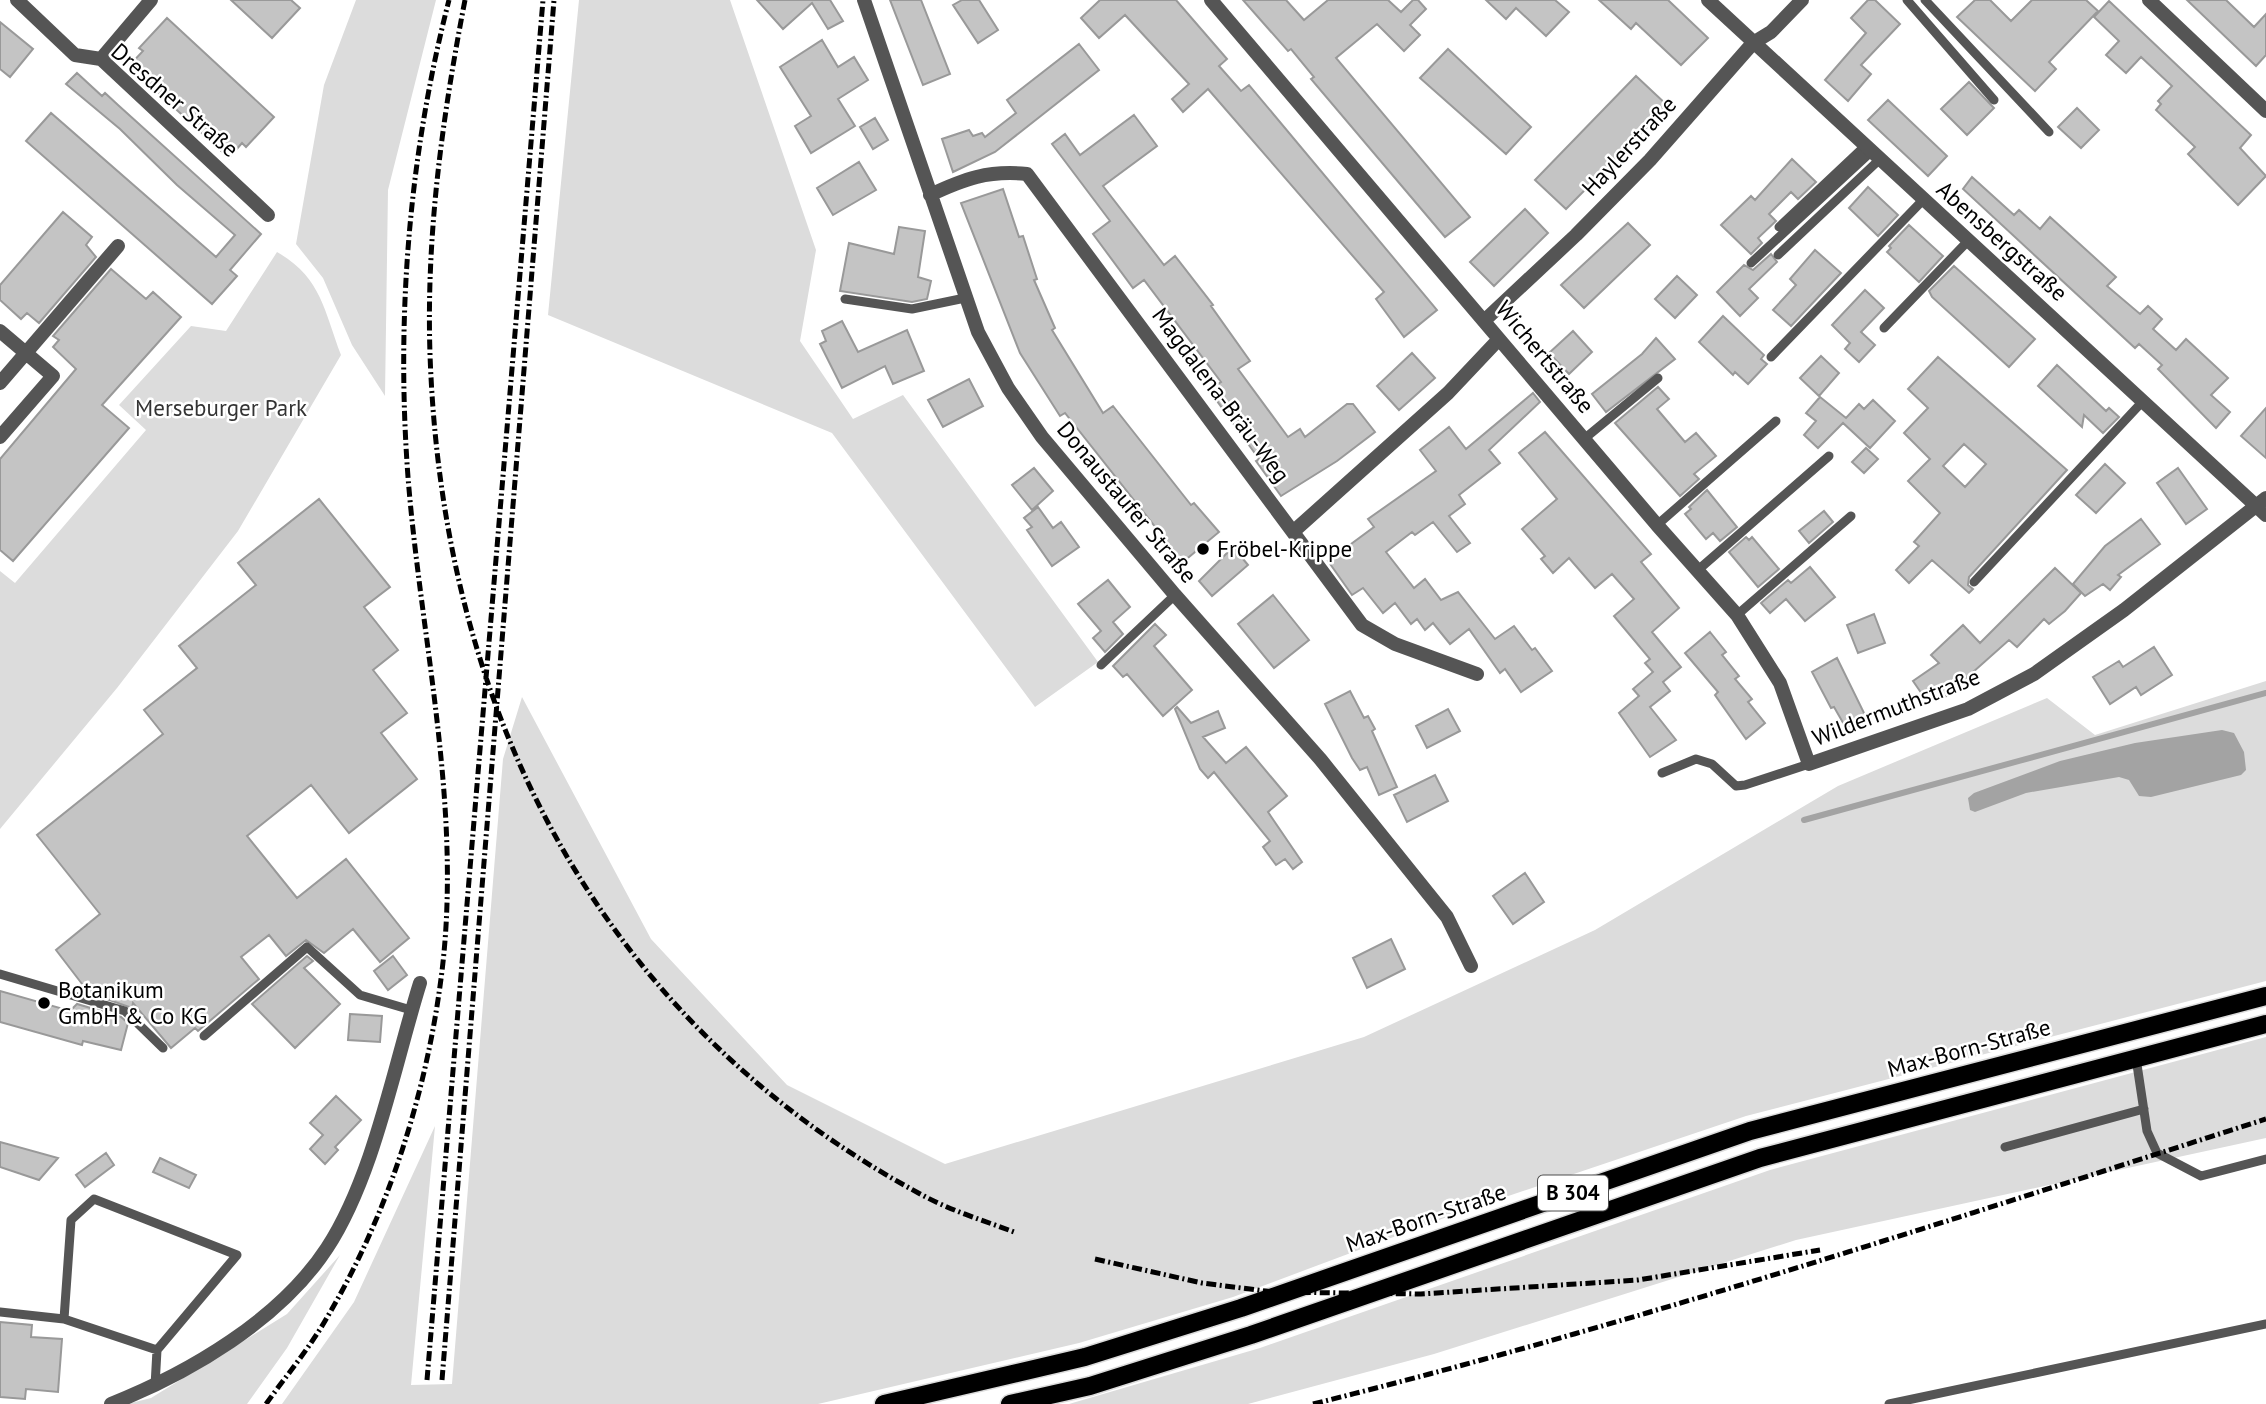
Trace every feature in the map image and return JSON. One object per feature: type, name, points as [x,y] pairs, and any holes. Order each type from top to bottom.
[{"type":"main road","name":"Max-Born-Straße","points":[[884,1404],[1085,1357],[1241,1308],[1751,1131],[2266,996]]},
{"type":"main road","name":"B 304","points":[[1010,1404],[1090,1386],[1251,1335],[1760,1158],[2266,1024]]},
{"type":"street","name":"Dresdner Straße","points":[[17,0],[75,55],[101,59],[268,215]]},
{"type":"street","points":[[101,59],[151,0]]},
{"type":"street","name":"Donaustaufer Straße","points":[[864,0],[965,298],[978,332],[1008,388],[1028,418],[1175,595],[1321,760],[1447,917],[1471,967]]},
{"type":"street","name":"Wichertstraße","points":[[1212,0],[1657,525],[1737,615],[1780,683],[1810,764]]},
{"type":"street","name":"Abensbergstraße","points":[[1708,0],[1923,201],[2263,507]]},
{"type":"street","name":"Haylerstraße","points":[[1485,320],[1576,235],[1650,160],[1753,43],[1771,32],[1802,0]]},
{"type":"street","points":[[2149,0],[2266,111]]},
{"type":"street","name":"Magdalena-Bräu-Weg","points":[[930,195],[972,176],[1009,172],[1027,174],[1362,625],[1395,643],[1477,674]]},
{"type":"street","points":[[0,383],[118,246]]},
{"type":"street","points":[[0,331],[53,376],[0,437]]},
{"type":"street","points":[[1294,531],[1422,418],[1499,339]]},
{"type":"street","name":"Wildermuthstraße","points":[[1810,764],[1968,709],[2034,674],[2094,633],[2263,507]]},
{"type":"street","points":[[111,1404],[155,1386],[224,1347],[285,1296],[327,1249],[359,1185],[420,983]]},
{"type":"lane","points":[[1907,0],[1994,100]]},
{"type":"lane","points":[[1926,0],[2049,132]]},
{"type":"lane","points":[[1779,227],[1872,153]]},
{"type":"lane","points":[[1778,256],[1872,153]]},
{"type":"lane","points":[[1751,263],[1872,153]]},
{"type":"lane","points":[[1770,357],[1923,201]]},
{"type":"lane","points":[[1884,328],[1968,241]]},
{"type":"lane","points":[[845,299],[912,309],[965,298]]},
{"type":"lane","points":[[1584,439],[1658,378]]},
{"type":"lane","points":[[1974,582],[2144,400]]},
{"type":"lane","points":[[1657,525],[1776,421]]},
{"type":"lane","points":[[1698,570],[1829,456]]},
{"type":"lane","points":[[1737,615],[1851,516]]},
{"type":"lane","points":[[1101,665],[1175,595]]},
{"type":"lane","name":"Wildermuthstraße","points":[[1662,773],[1696,759],[1712,764],[1736,786],[1810,764]]},
{"type":"lane","points":[[204,1036],[307,947],[360,995],[411,1010]]},
{"type":"lane","points":[[0,974],[125,1011],[163,1048]]},
{"type":"lane","points":[[2136,1057],[2147,1131],[2157,1153],[2200,1177],[2266,1159]]},
{"type":"lane","points":[[2004,1147],[2144,1109]]},
{"type":"lane","points":[[64,1319],[71,1220],[94,1199],[237,1255],[157,1350],[155,1386]]},
{"type":"lane","points":[[0,1312],[64,1319],[157,1350]]},
{"type":"lane","points":[[1889,1404],[2266,1324]]},
{"type":"green space","points":[[356,0],[436,0],[388,190],[385,396],[352,345],[323,278],[296,244],[324,85]]},
{"type":"green space","points":[[579,0],[730,0],[816,250],[800,341],[853,419],[903,395],[1098,662],[1035,707],[832,433],[548,315]]},
{"type":"green space","name":"Merseburger Park","points":[[277,252],[303,272],[312,284],[325,309],[341,355],[238,531],[117,688],[0,829],[0,571],[15,583],[146,430],[119,405],[191,326],[226,331]]},
{"type":"green space","points":[[2266,681],[2266,981],[1746,1116],[1455,1214],[1233,1297],[1079,1343],[818,1404],[282,1404],[354,1302],[435,1126],[411,1385],[452,1384],[503,759],[522,697],[651,939],[787,1085],[945,1164],[1364,1037],[1595,930],[1838,786],[2047,698],[2095,735]]},
{"type":"green space","points":[[2266,1037],[2266,1138],[1796,1240],[1434,1354],[1248,1404],[1069,1404],[1260,1348],[1770,1170]]},
{"type":"green space","points":[[340,1255],[287,1348],[247,1404],[127,1404],[151,1398],[287,1314]]},
{"type":"shaded area","points":[[2222,730],[2234,733],[2244,752],[2246,770],[2241,775],[2151,797],[2139,796],[2129,780],[2119,777],[2026,793],[1975,812],[1970,810],[1968,798],[1974,793],[2060,761],[2135,743]]},
{"type":"building","points":[[231,0],[291,0],[300,8],[272,38]]},
{"type":"building","points":[[757,0],[830,0],[843,21],[828,29],[812,3],[783,29]]},
{"type":"building","points":[[890,0],[921,0],[950,74],[923,85]]},
{"type":"building","points":[[962,0],[979,0],[998,30],[978,43],[953,5]]},
{"type":"building","points":[[1100,0],[1176,0],[1227,59],[1219,66],[1241,91],[1249,85],[1437,310],[1404,337],[1376,299],[1384,292],[1208,89],[1183,112],[1172,99],[1189,84],[1125,15],[1099,38],[1081,18]]},
{"type":"building","points":[[1243,0],[1286,0],[1304,20],[1328,0],[1388,0],[1401,12],[1413,0],[1418,0],[1426,9],[1410,25],[1420,35],[1404,51],[1377,24],[1336,58],[1470,217],[1445,237],[1311,79],[1314,77],[1291,49],[1288,51]]},
{"type":"building","points":[[1486,0],[1555,0],[1569,12],[1546,36],[1516,8],[1506,19]]},
{"type":"building","points":[[1599,0],[1668,0],[1708,38],[1681,65],[1636,23],[1631,29]]},
{"type":"building","points":[[1868,0],[1875,0],[1900,24],[1861,65],[1871,74],[1848,101],[1825,80],[1866,33],[1851,18]]},
{"type":"building","points":[[1975,0],[1990,0],[2011,21],[2032,0],[2086,0],[2098,11],[2049,62],[2056,69],[2035,91],[1957,17]]},
{"type":"building","points":[[2187,0],[2226,0],[2254,27],[2266,14],[2266,55],[2256,66]]},
{"type":"building","points":[[2109,1],[2251,135],[2240,148],[2266,176],[2238,205],[2188,154],[2195,147],[2156,110],[2161,104],[2158,101],[2172,86],[2141,57],[2126,73],[2106,55],[2119,41],[2094,17]]},
{"type":"building","points":[[167,18],[274,117],[246,147],[242,143],[229,158],[129,66],[143,51],[139,48]]},
{"type":"building","points":[[0,22],[33,49],[10,77],[0,69]]},
{"type":"building","points":[[822,40],[838,67],[854,57],[868,80],[838,99],[855,126],[811,153],[795,126],[811,116],[780,67]]},
{"type":"building","points":[[1079,44],[1099,70],[995,152],[953,172],[942,139],[969,130],[973,136],[982,133],[985,137],[1016,113],[1007,100]]},
{"type":"building","points":[[1448,49],[1531,127],[1506,154],[1420,78]]},
{"type":"building","points":[[77,73],[102,96],[105,93],[261,234],[230,270],[237,276],[212,304],[26,141],[51,113],[216,257],[235,235],[177,185],[120,129],[66,84]]},
{"type":"building","points":[[1636,76],[1668,106],[1566,209],[1535,180]]},
{"type":"building","points":[[1969,82],[1994,108],[1967,135],[1941,109]]},
{"type":"building","points":[[1888,100],[1947,156],[1928,176],[1868,120]]},
{"type":"building","points":[[2077,108],[2099,130],[2081,148],[2058,127]]},
{"type":"building","points":[[1134,115],[1157,146],[1103,186],[1164,265],[1175,256],[1213,305],[1211,306],[1250,361],[1238,369],[1288,437],[1300,429],[1305,437],[1347,404],[1353,404],[1375,432],[1337,461],[1281,496],[1256,461],[1259,459],[1209,390],[1221,382],[1144,280],[1133,288],[1093,234],[1110,221],[1052,144],[1065,134],[1080,155]]},
{"type":"building","points":[[875,118],[888,140],[873,149],[860,127]]},
{"type":"building","points":[[1792,159],[1816,182],[1798,199],[1791,192],[1769,214],[1776,221],[1758,238],[1762,243],[1751,254],[1721,225],[1751,196],[1755,200]]},
{"type":"building","points":[[859,162],[876,190],[833,215],[817,188]]},
{"type":"building","points":[[1972,177],[2014,215],[2019,210],[2040,229],[2050,217],[2116,277],[2107,286],[2140,314],[2148,306],[2162,319],[2153,329],[2176,350],[2186,339],[2228,378],[2211,395],[2230,412],[2216,428],[2158,369],[2162,365],[2139,344],[2135,348],[1963,189]]},
{"type":"building","points":[[1868,187],[1898,215],[1878,236],[1849,208]]},
{"type":"building","points":[[1003,189],[1019,237],[1023,236],[1037,279],[1034,280],[1055,328],[1052,330],[1103,413],[1113,406],[1191,505],[1194,503],[1219,532],[1183,562],[1065,413],[1060,416],[1020,353],[961,203]]},
{"type":"building","points":[[1525,209],[1548,233],[1494,286],[1470,262]]},
{"type":"building","points":[[63,212],[92,237],[86,245],[96,257],[39,323],[27,313],[21,319],[0,300],[0,285]]},
{"type":"building","points":[[1628,223],[1650,245],[1584,308],[1561,285]]},
{"type":"building","points":[[1909,225],[1943,256],[1919,282],[1887,252],[1891,248],[1889,246]]},
{"type":"building","points":[[899,227],[925,231],[918,277],[931,281],[927,299],[912,302],[840,291],[849,243],[894,254]]},
{"type":"building","points":[[1815,250],[1841,273],[1791,326],[1773,310],[1796,285],[1790,279]]},
{"type":"building","points":[[1771,254],[1777,262],[1749,289],[1758,298],[1740,316],[1717,292],[1744,265],[1753,270]]},
{"type":"building","points":[[1954,266],[2035,339],[2009,367],[1932,297],[1929,291]]},
{"type":"building","points":[[111,269],[146,299],[153,292],[181,317],[102,405],[129,428],[13,561],[0,550],[0,459],[76,369],[53,347],[59,340],[53,336]]},
{"type":"building","points":[[1677,276],[1697,295],[1675,318],[1655,299]]},
{"type":"building","points":[[1865,290],[1884,308],[1861,332],[1875,345],[1859,362],[1845,349],[1850,343],[1832,325]]},
{"type":"building","points":[[1723,316],[1764,355],[1761,359],[1767,364],[1748,384],[1735,372],[1733,375],[1699,342]]},
{"type":"building","points":[[842,321],[858,352],[907,330],[924,371],[893,384],[885,366],[842,388],[820,344],[826,341],[822,331]]},
{"type":"building","points":[[1573,331],[1592,352],[1569,374],[1549,353]]},
{"type":"building","points":[[1656,338],[1675,359],[1606,412],[1592,394],[1642,354]]},
{"type":"building","points":[[1412,353],[1435,378],[1399,410],[1377,386]]},
{"type":"building","points":[[1821,356],[1839,373],[1819,396],[1800,378]]},
{"type":"building","points":[[1938,357],[2067,470],[1969,577],[1968,585],[1973,589],[1969,593],[1932,560],[1909,583],[1896,570],[1919,546],[1914,542],[1940,513],[1908,481],[1930,459],[1904,433],[1928,408],[1908,389]],"holes":[[[1964,444],[1986,464],[1965,487],[1943,466]]]},
{"type":"building","points":[[2057,365],[2106,411],[2109,408],[2119,417],[2103,433],[2084,415],[2082,427],[2038,386]]},
{"type":"building","points":[[969,379],[983,406],[943,427],[928,400]]},
{"type":"building","points":[[1658,387],[1669,399],[1657,409],[1685,442],[1696,433],[1716,456],[1694,474],[1699,479],[1680,496],[1615,423]]},
{"type":"building","points":[[1533,393],[1540,402],[1489,450],[1500,463],[1459,495],[1465,504],[1449,516],[1470,543],[1457,552],[1433,522],[1415,535],[1412,532],[1386,552],[1414,588],[1425,579],[1441,600],[1458,592],[1495,639],[1514,626],[1552,671],[1521,692],[1505,669],[1500,673],[1469,629],[1450,644],[1433,623],[1425,630],[1417,619],[1411,624],[1395,603],[1383,613],[1363,588],[1352,595],[1328,561],[1374,527],[1368,519],[1436,471],[1420,450],[1449,427],[1466,449]]},
{"type":"building","points":[[1820,397],[1846,418],[1859,404],[1864,409],[1873,400],[1895,421],[1870,448],[1843,423],[1818,448],[1804,435],[1816,421],[1806,413]]},
{"type":"building","points":[[2266,408],[2266,458],[2241,436]]},
{"type":"building","points":[[1545,432],[1651,554],[1641,562],[1679,608],[1652,632],[1681,667],[1663,682],[1670,691],[1650,707],[1676,740],[1650,757],[1619,713],[1639,696],[1633,689],[1653,672],[1645,663],[1650,659],[1614,616],[1634,599],[1612,574],[1595,588],[1569,558],[1553,573],[1541,559],[1545,556],[1522,529],[1557,499],[1519,453]]},
{"type":"building","points":[[1866,448],[1878,459],[1864,473],[1852,462]]},
{"type":"building","points":[[2105,464],[2125,483],[2096,513],[2076,495]]},
{"type":"building","points":[[1034,468],[1053,491],[1032,510],[1012,485]]},
{"type":"building","points":[[2178,468],[2207,509],[2186,524],[2157,483]]},
{"type":"building","points":[[1707,490],[1737,527],[1720,541],[1713,533],[1706,539],[1685,514]]},
{"type":"building","points":[[319,499],[390,587],[364,607],[398,650],[373,670],[407,713],[381,733],[417,779],[349,833],[311,785],[247,836],[297,898],[346,859],[409,938],[380,962],[353,929],[324,953],[306,940],[286,956],[269,935],[241,957],[259,979],[198,1031],[195,1028],[171,1048],[133,1003],[132,1008],[89,993],[56,950],[100,914],[37,835],[163,734],[144,710],[197,668],[179,646],[256,585],[238,563]]},
{"type":"building","points":[[1038,507],[1053,528],[1061,522],[1079,547],[1052,566],[1027,530],[1032,527],[1024,518]]},
{"type":"building","points":[[1824,511],[1833,522],[1809,543],[1799,531]]},
{"type":"building","points":[[2141,519],[2160,544],[2118,575],[2121,577],[2110,590],[2103,584],[2085,596],[2073,584],[2105,546]]},
{"type":"building","points":[[1746,537],[1749,540],[1752,537],[1779,569],[1758,587],[1729,552]]},
{"type":"building","points":[[1233,547],[1248,565],[1212,596],[1199,581]]},
{"type":"building","points":[[1810,567],[1835,597],[1805,621],[1786,599],[1770,613],[1761,603],[1788,580],[1791,583]]},
{"type":"building","points":[[2055,568],[2081,593],[2065,611],[2049,624],[2044,619],[2017,647],[2009,640],[1945,697],[1938,688],[1924,697],[1913,681],[1939,663],[1931,655],[1963,625],[1980,643]]},
{"type":"building","points":[[1108,580],[1130,607],[1113,622],[1123,634],[1105,652],[1093,638],[1101,631],[1078,604]]},
{"type":"building","points":[[1273,595],[1309,640],[1274,668],[1238,624]]},
{"type":"building","points":[[1874,614],[1885,643],[1858,653],[1847,625]]},
{"type":"building","points":[[1155,624],[1166,635],[1154,646],[1192,690],[1163,716],[1127,674],[1123,677],[1113,666]]},
{"type":"building","points":[[1710,632],[1726,652],[1722,655],[1739,676],[1735,679],[1752,699],[1748,702],[1765,723],[1746,739],[1715,695],[1718,692],[1685,653]]},
{"type":"building","points":[[2154,647],[2172,675],[2141,695],[2136,687],[2110,704],[2093,677],[2119,661],[2123,667]]},
{"type":"building","points":[[1837,658],[1866,717],[1846,728],[1834,707],[1831,708],[1812,672]]},
{"type":"building","points":[[1350,691],[1364,718],[1368,716],[1375,729],[1372,731],[1397,787],[1379,795],[1367,767],[1360,770],[1352,758],[1325,704]]},
{"type":"building","points":[[1177,707],[1191,723],[1218,711],[1225,728],[1203,737],[1226,763],[1246,747],[1287,796],[1268,812],[1302,862],[1293,869],[1285,859],[1276,865],[1263,847],[1270,841],[1214,772],[1208,778],[1200,769],[1175,709]]},
{"type":"building","points":[[1448,709],[1460,731],[1427,748],[1416,726]]},
{"type":"building","points":[[1435,775],[1448,801],[1407,822],[1394,795]]},
{"type":"building","points":[[1525,873],[1544,902],[1513,924],[1493,896]]},
{"type":"building","points":[[1391,939],[1405,969],[1367,988],[1353,958]]},
{"type":"building","points":[[307,956],[313,961],[304,968],[340,1004],[295,1048],[252,1004]]},
{"type":"building","points":[[393,956],[407,975],[388,990],[374,971]]},
{"type":"building","points":[[0,991],[70,1011],[77,1004],[121,1017],[128,1023],[121,1050],[83,1041],[82,1045],[0,1022]]},
{"type":"building","points":[[350,1014],[382,1016],[380,1042],[348,1040]]},
{"type":"building","points":[[336,1096],[361,1120],[335,1147],[338,1150],[325,1164],[310,1149],[323,1135],[310,1123]]},
{"type":"building","points":[[0,1142],[58,1158],[39,1180],[0,1167]]},
{"type":"building","points":[[106,1153],[114,1165],[85,1187],[76,1175]]},
{"type":"building","points":[[160,1158],[196,1175],[189,1188],[153,1172]]},
{"type":"building","points":[[0,1322],[32,1325],[31,1337],[62,1339],[58,1392],[26,1389],[25,1399],[0,1397]]},
{"type":"waterway","points":[[1804,820],[2266,693]]},
{"type":"railway","points":[[266,1404],[325,1321],[348,1281],[386,1196],[415,1107],[442,971],[447,909],[447,847],[437,724],[408,477],[404,357],[405,297],[415,177],[435,58],[449,0]]},
{"type":"railway","points":[[465,0],[436,187],[430,282],[431,377],[444,506],[471,629],[512,746],[566,855],[634,956],[717,1047],[813,1127],[924,1196],[1014,1232]]},
{"type":"railway","points":[[427,1380],[543,0]]},
{"type":"railway","points":[[442,1380],[554,0]]},
{"type":"railway","points":[[1313,1404],[1673,1305],[2266,1119]]},
{"type":"railway","points":[[1095,1259],[1202,1283],[1273,1292],[1421,1294],[1638,1280],[1820,1250]]},
{"type":"place","name":"Fröbel-Krippe","points":[[1203,549]]},
{"type":"place","name":"Botanikum GmbH & Co KG","points":[[44,1003]]}]
